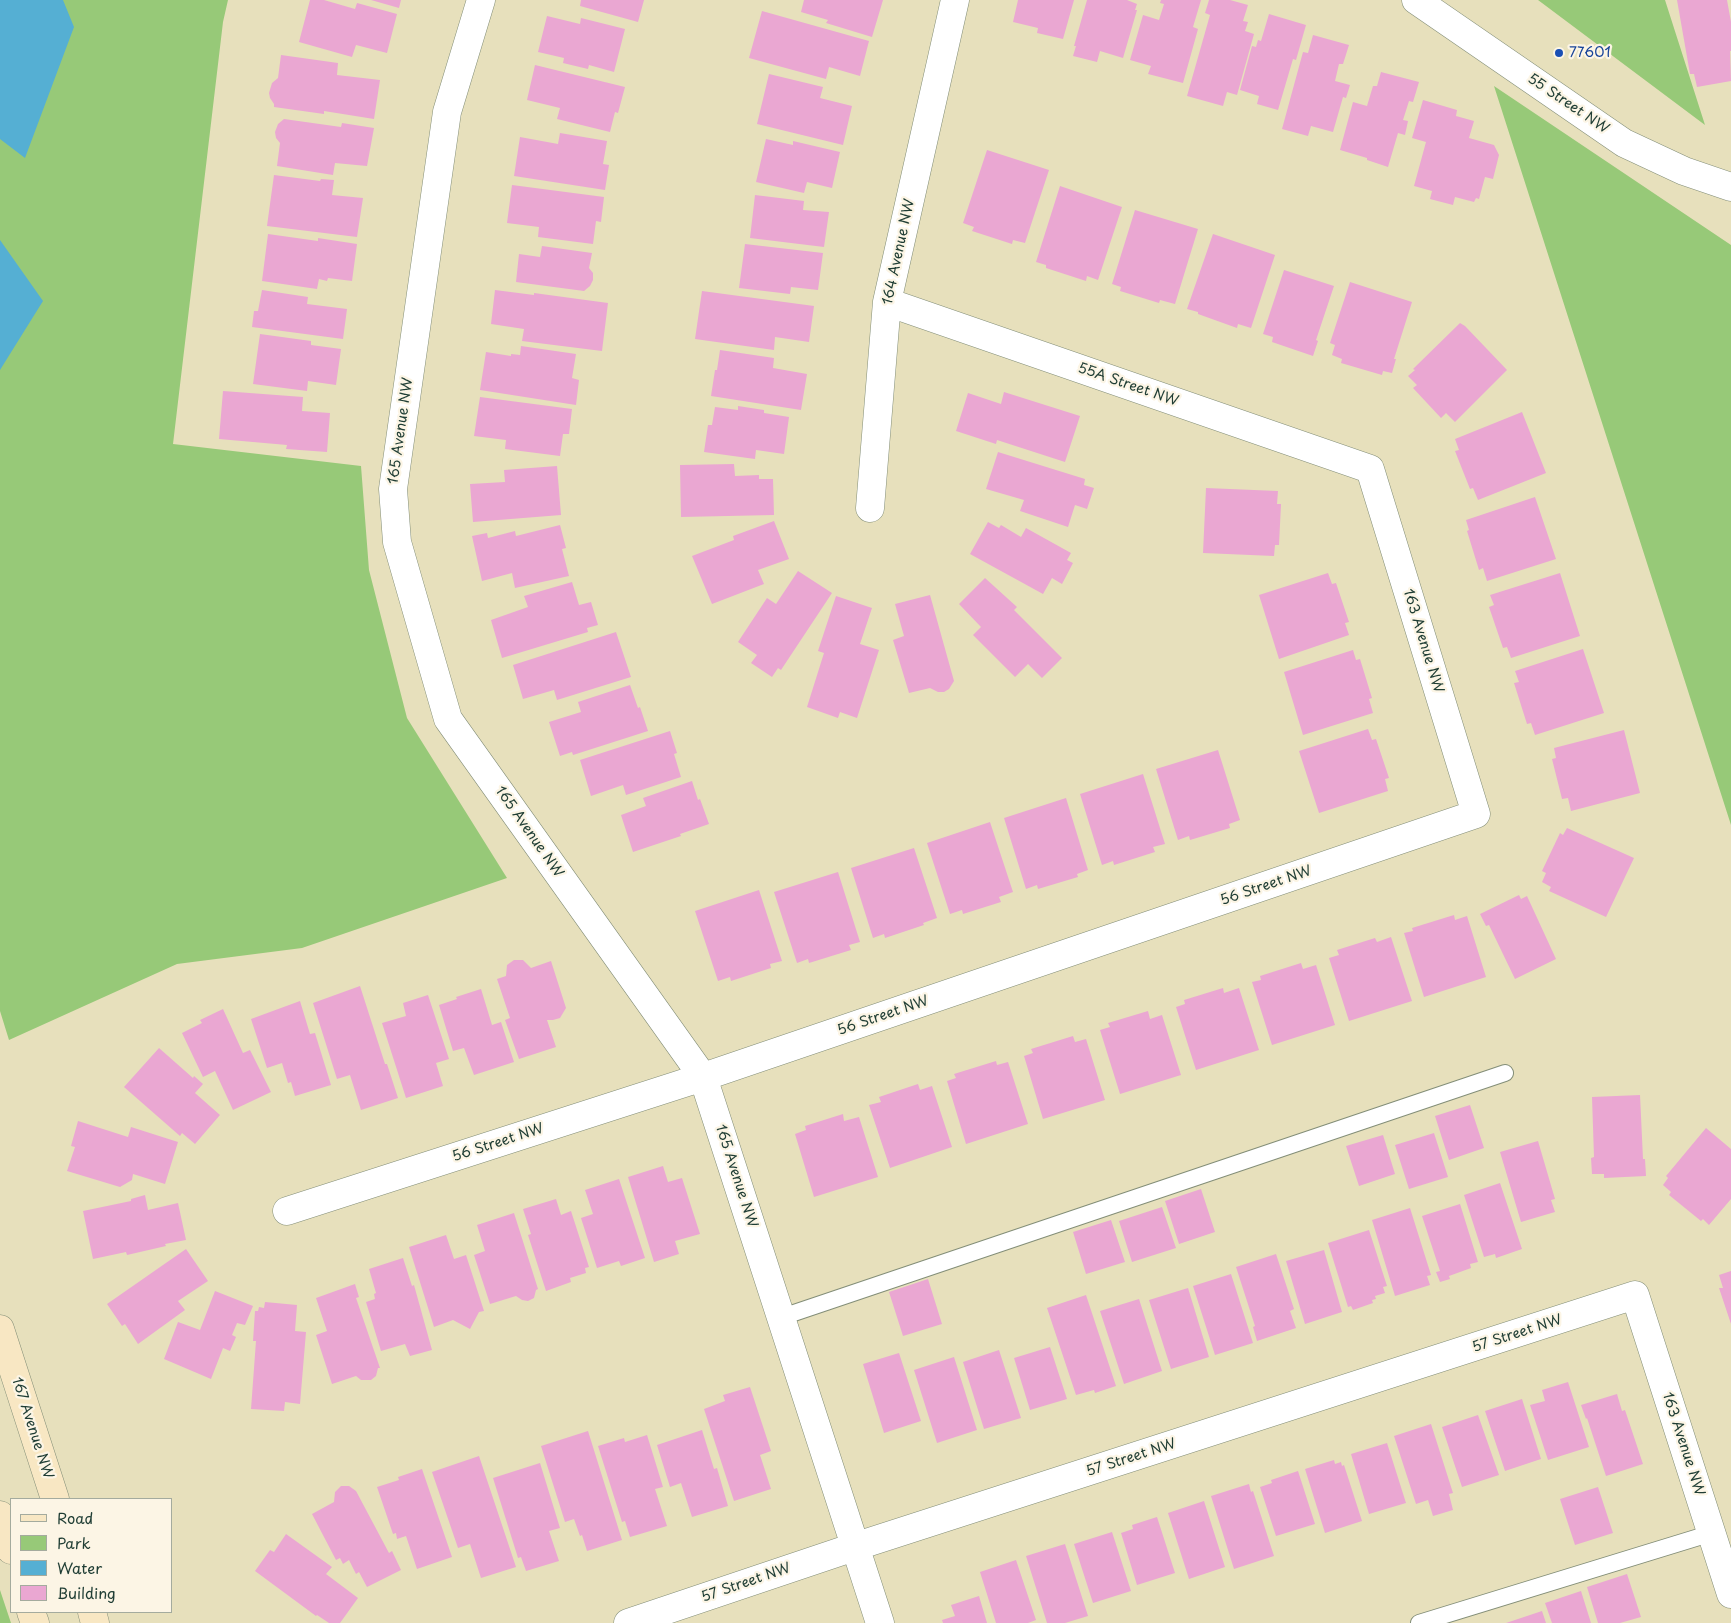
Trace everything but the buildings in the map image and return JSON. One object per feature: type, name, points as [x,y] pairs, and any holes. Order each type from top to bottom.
[{"type":"main road","name":"167 Avenue NW","points":[[0,1329],[55,1498]]},
{"type":"main road","points":[[0,1515],[10,1547]]},
{"type":"street","name":"165 Avenue NW","points":[[481,0],[447,112],[392,489],[397,542],[448,719],[703,1078],[857,1546],[880,1623]]},
{"type":"street","name":"164 Avenue NW","points":[[870,508],[887,302],[955,0]]},
{"type":"street","name":"55 Street NW","points":[[1416,0],[1624,143],[1684,171],[1731,187]]},
{"type":"street","name":"55A Street NW","points":[[887,302],[1370,469]]},
{"type":"street","name":"163 Avenue NW","points":[[1370,469],[1476,814]]},
{"type":"street","name":"56 Street NW","points":[[287,1211],[703,1078],[1476,814]]},
{"type":"street","name":"163 Avenue NW","points":[[1635,1295],[1731,1594]]},
{"type":"street","name":"57 Street NW","points":[[628,1623],[857,1546],[1635,1295]]},
{"type":"lane","points":[[782,1317],[1505,1073]]},
{"type":"lane","points":[[1419,1623],[1712,1534]]},
{"type":"green space","points":[[0,0],[228,0],[223,22],[173,444],[361,466],[369,570],[407,718],[507,878],[302,948],[177,964],[9,1040],[0,1011]]},
{"type":"green space","points":[[1538,0],[1665,0],[1705,125]]},
{"type":"green space","points":[[1494,86],[1731,245],[1731,825]]},
{"type":"green space","points":[[0,1590],[11,1623],[0,1623]]},
{"type":"water","points":[[0,0],[63,0],[74,27],[25,158],[0,139]]},
{"type":"water","points":[[0,240],[43,301],[0,370]]},
{"type":"place","name":"77601","points":[[1559,53]]}]
